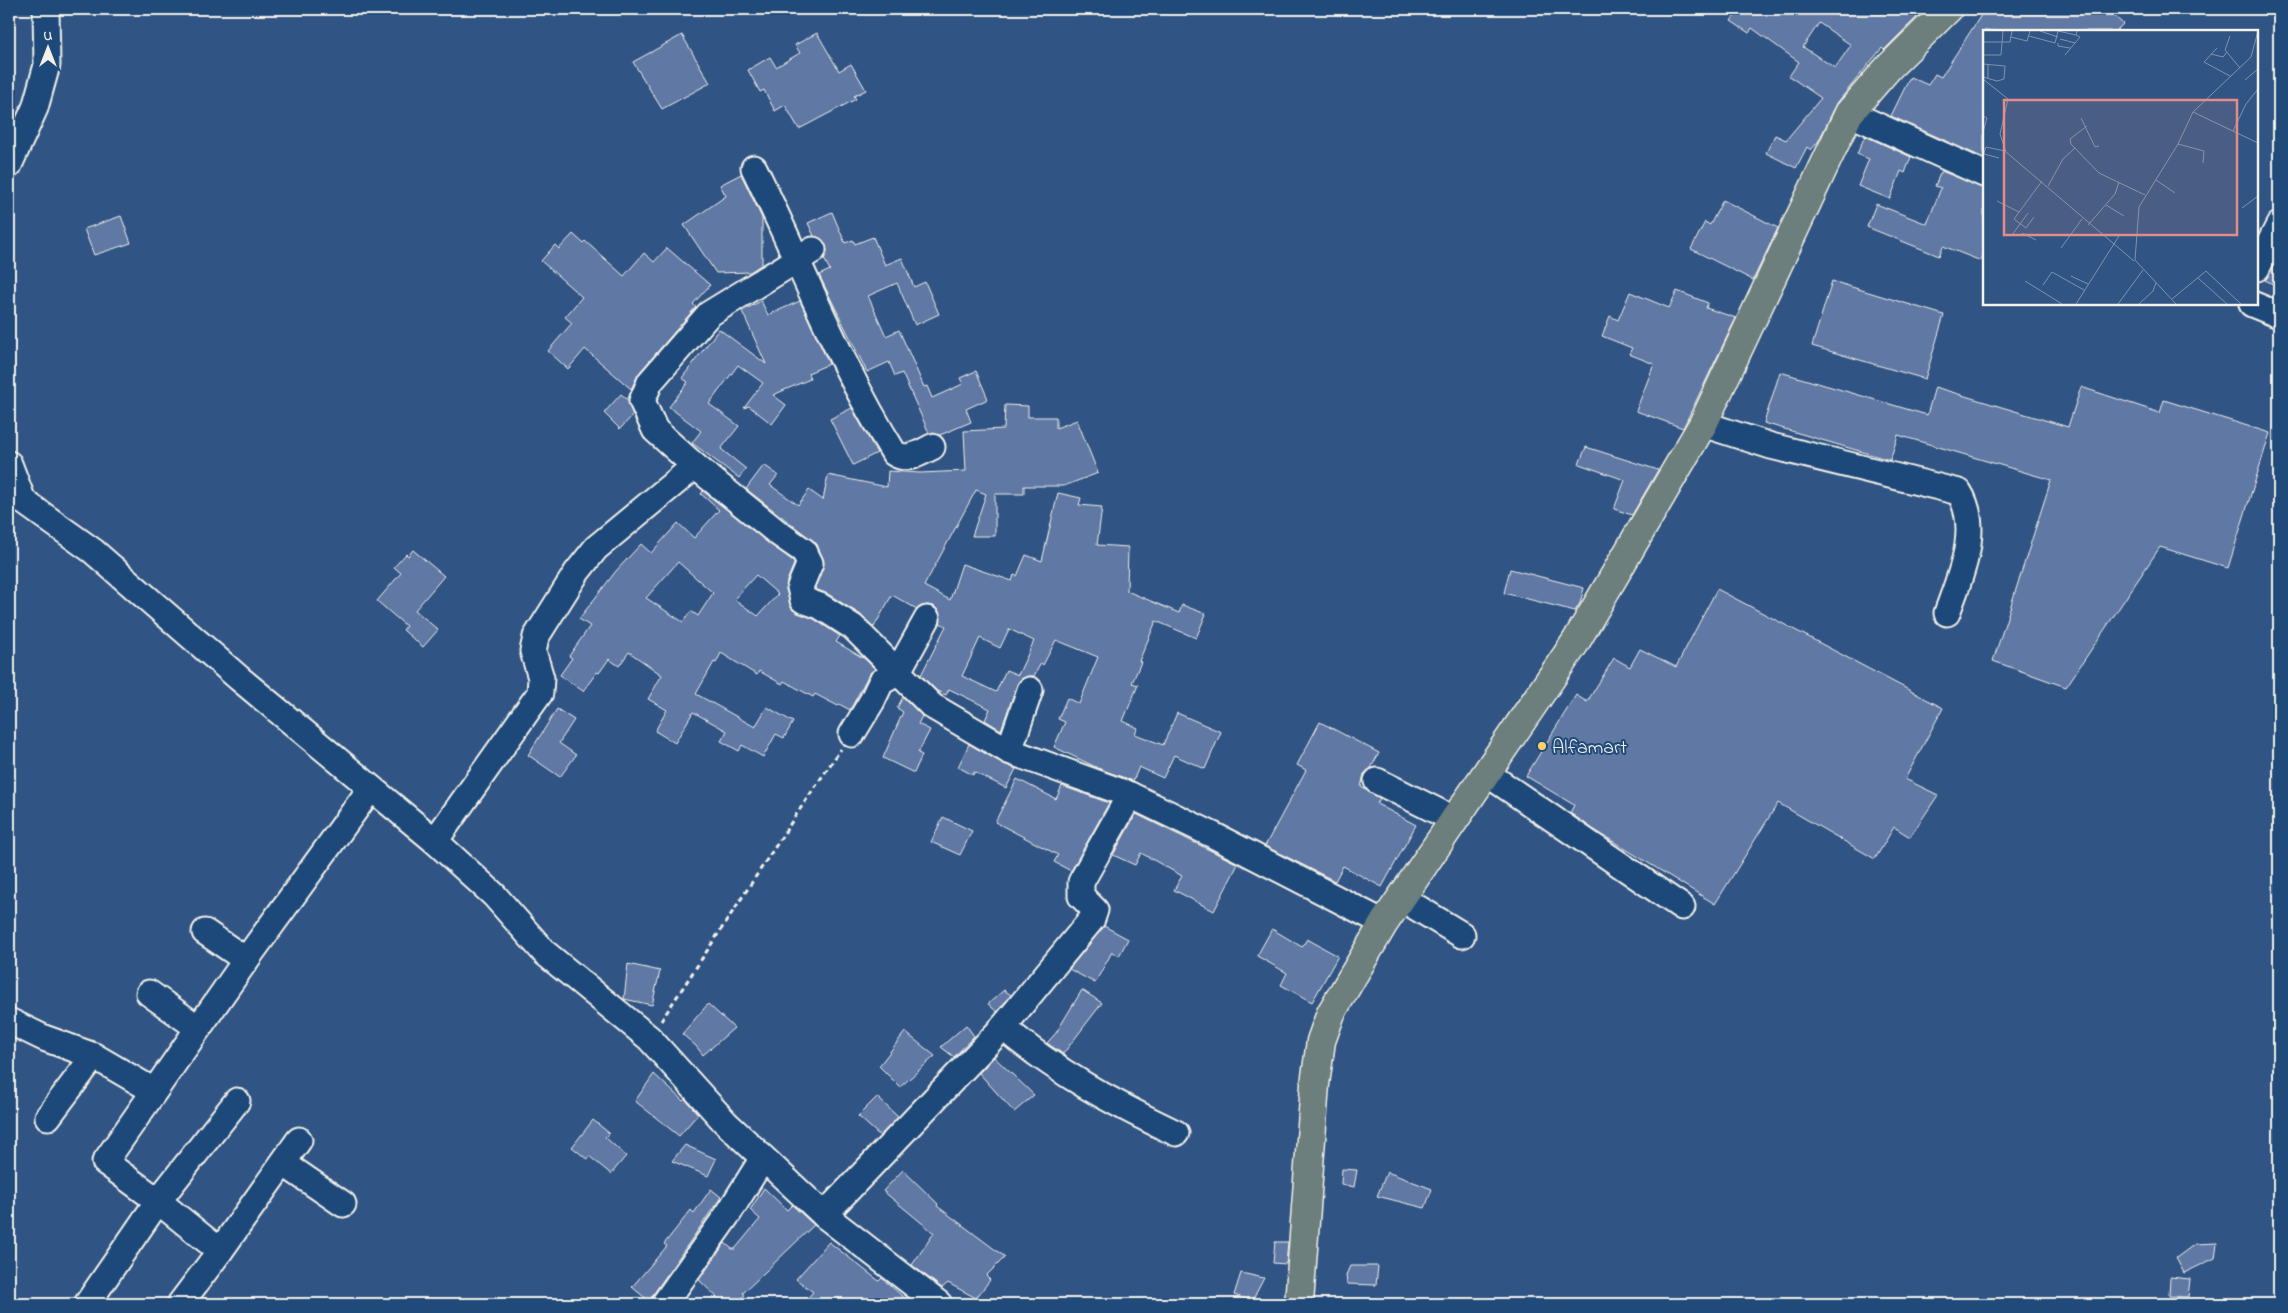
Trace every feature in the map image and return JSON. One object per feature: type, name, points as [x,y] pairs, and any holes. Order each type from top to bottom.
[{"type":"main road","points":[[1299,1304],[1315,1084],[1321,1041],[1331,1013],[1384,923],[1575,643],[1703,424],[1849,113],[1888,68],[1948,9]]},
{"type":"street","points":[[9,165],[35,108],[47,65],[46,9]]},
{"type":"street","points":[[1849,113],[1983,174]]},
{"type":"street","points":[[754,168],[805,254],[836,349],[894,453],[903,458],[911,457],[932,447]]},
{"type":"street","points":[[2258,266],[2279,225]]},
{"type":"street","points":[[805,254],[709,314],[650,382],[642,401],[655,430],[694,466],[778,533],[804,551],[810,563],[800,587],[804,600],[820,606],[852,627],[932,706],[1009,751],[1130,795],[1213,835],[1384,923]]},
{"type":"street","points":[[2254,305],[2279,316]]},
{"type":"street","points":[[1703,424],[1771,446],[1959,492],[1966,503],[1969,537],[1965,562],[1947,613]]},
{"type":"street","points":[[9,464],[16,499],[93,551],[240,679],[435,841],[494,895],[545,953],[649,1038],[725,1122],[824,1215],[939,1304]]},
{"type":"street","points":[[435,841],[540,693],[541,678],[533,651],[536,637],[577,572],[596,548],[694,466]]},
{"type":"street","points":[[852,734],[881,682],[897,673],[927,619]]},
{"type":"street","points":[[1009,751],[1030,690]]},
{"type":"street","points":[[1486,773],[1682,907]]},
{"type":"street","points":[[1377,781],[1455,820]]},
{"type":"street","points":[[220,1251],[158,1201],[105,1162],[246,960],[371,788]]},
{"type":"street","points":[[824,1215],[1003,1027],[1092,919],[1095,910],[1081,896],[1081,882],[1130,795]]},
{"type":"street","points":[[1401,898],[1462,935]]},
{"type":"street","points":[[205,932],[246,960]]},
{"type":"street","points":[[149,993],[198,1028]]},
{"type":"street","points":[[9,1021],[44,1038],[94,1056],[154,1091]]},
{"type":"street","points":[[1003,1027],[1033,1052],[1077,1082],[1176,1133]]},
{"type":"street","points":[[48,1117],[94,1056]]},
{"type":"street","points":[[87,1304],[158,1201],[237,1101]]},
{"type":"street","points":[[182,1304],[300,1140]]},
{"type":"street","points":[[664,1304],[728,1214],[763,1158]]},
{"type":"street","points":[[282,1163],[343,1204]]},
{"type":"path","points":[[649,1038],[800,808],[852,734]]},
{"type":"building","points":[[1739,9],[1906,9],[1918,16],[1884,50],[1882,48],[1837,103],[1818,142],[1811,150],[1807,147],[1796,168],[1766,153],[1775,135],[1786,140],[1821,98],[1789,76],[1799,62],[1752,28],[1749,33],[1731,21]],"holes":[[[1819,23],[1851,45],[1835,68],[1803,47]]]},
{"type":"building","points":[[1985,9],[2107,9],[2123,24],[2117,30],[1983,30],[1983,158],[1891,116],[1910,77],[1928,85],[1935,74],[1941,77]]},
{"type":"building","points":[[817,33],[839,71],[851,64],[866,90],[854,96],[856,99],[799,129],[785,105],[775,111],[764,90],[760,92],[748,70],[770,57],[776,67],[800,53],[795,45]]},
{"type":"building","points":[[682,35],[710,83],[662,109],[633,62]]},
{"type":"building","points":[[1865,136],[1911,157],[1905,173],[1901,171],[1890,199],[1858,186],[1869,159],[1857,154]]},
{"type":"building","points":[[1941,171],[1983,188],[1983,256],[1981,261],[1943,246],[1939,256],[1867,227],[1876,204],[1927,224],[1941,188],[1935,186]]},
{"type":"building","points":[[741,174],[762,218],[762,264],[750,272],[716,273],[684,225],[726,196],[720,185]]},
{"type":"building","points":[[1723,200],[1778,228],[1753,280],[1691,249],[1705,222],[1710,225]]},
{"type":"building","points":[[832,212],[845,243],[853,240],[855,244],[873,237],[885,265],[902,258],[914,287],[925,282],[939,314],[915,325],[897,283],[868,296],[886,336],[899,330],[924,387],[927,386],[932,398],[963,384],[960,378],[976,371],[988,399],[966,409],[971,422],[940,435],[929,433],[902,373],[895,376],[889,362],[867,372],[819,275],[830,270],[824,259],[827,250],[825,243],[820,238],[814,236],[808,223]]},
{"type":"building","points":[[121,216],[131,243],[94,255],[84,229]]},
{"type":"building","points":[[573,234],[583,243],[585,241],[624,276],[644,253],[654,262],[667,248],[710,285],[693,304],[696,307],[639,373],[631,389],[585,349],[568,369],[548,351],[572,323],[565,317],[582,297],[541,261],[555,245],[559,249]]},
{"type":"building","points":[[2279,256],[2279,287],[2265,280]]},
{"type":"building","points":[[1832,281],[1944,315],[1925,379],[1812,346]]},
{"type":"building","points":[[1677,291],[1708,303],[1706,308],[1736,318],[1683,428],[1636,411],[1654,364],[1629,354],[1632,348],[1602,336],[1610,316],[1618,320],[1630,292],[1669,308]]},
{"type":"building","points":[[761,301],[768,315],[800,301],[829,364],[808,373],[810,379],[773,395],[786,405],[772,424],[749,406],[744,408],[763,383],[738,365],[709,404],[739,426],[721,449],[746,469],[739,478],[692,443],[701,431],[669,407],[688,382],[682,378],[719,329],[766,364],[742,311]]},
{"type":"building","points":[[1780,372],[1927,415],[1935,387],[2068,427],[2081,387],[2160,413],[2164,400],[2270,433],[2228,568],[2160,547],[2066,687],[1993,661],[2051,480],[1898,435],[1890,460],[1764,423]]},
{"type":"building","points":[[621,394],[628,400],[633,415],[620,429],[604,413]]},
{"type":"building","points":[[1005,405],[1028,406],[1028,417],[1056,417],[1056,428],[1077,420],[1098,473],[1064,486],[1024,486],[1024,494],[995,494],[995,536],[972,536],[986,494],[976,490],[924,586],[950,600],[962,564],[1012,581],[1014,575],[1017,576],[1026,555],[1042,561],[1058,493],[1081,498],[1079,505],[1102,507],[1097,545],[1128,547],[1127,591],[1179,613],[1182,605],[1206,614],[1196,638],[1156,621],[1139,661],[1141,662],[1132,683],[1138,685],[1123,721],[1138,728],[1135,734],[1163,745],[1177,713],[1221,732],[1205,769],[1174,755],[1163,778],[1139,767],[1133,781],[1100,769],[1054,747],[1065,722],[1058,719],[1067,698],[1079,704],[1098,657],[1056,640],[1043,665],[1041,663],[1034,676],[1027,676],[1020,680],[1001,730],[985,720],[990,709],[949,689],[946,695],[937,691],[921,675],[946,626],[940,623],[939,611],[934,606],[927,605],[917,609],[892,595],[874,627],[861,615],[828,594],[815,589],[824,563],[817,544],[746,489],[764,465],[778,475],[770,485],[798,505],[809,490],[823,500],[828,475],[887,487],[888,471],[920,473],[966,471],[964,431],[1004,429]],"holes":[[[1009,629],[1034,641],[1018,675],[1006,670],[996,692],[962,676],[980,638],[1000,648]]]},
{"type":"building","points":[[852,408],[877,453],[853,465],[830,419]]},
{"type":"building","points":[[1586,447],[1658,470],[1632,515],[1614,509],[1625,480],[1579,464]]},
{"type":"building","points":[[703,491],[793,561],[794,564],[787,581],[786,590],[793,610],[814,619],[840,636],[836,642],[865,659],[875,669],[868,676],[850,710],[815,694],[813,697],[784,681],[782,684],[759,671],[757,675],[721,653],[696,694],[755,727],[767,707],[793,722],[784,738],[776,734],[763,757],[742,745],[739,751],[721,741],[727,731],[693,712],[675,743],[655,731],[667,710],[648,699],[662,675],[629,652],[619,666],[609,659],[583,691],[560,675],[572,658],[569,656],[590,626],[579,619],[616,571],[641,544],[651,553],[678,523],[694,538],[719,510],[701,494]],"holes":[[[678,562],[713,593],[698,616],[691,611],[683,622],[646,598]],[[756,575],[778,594],[758,616],[734,599]]]},
{"type":"building","points":[[413,550],[444,576],[415,610],[438,630],[423,647],[403,630],[406,626],[377,601],[401,573],[394,567],[406,554],[408,556]]},
{"type":"building","points":[[1510,569],[1584,588],[1580,603],[1575,611],[1504,593]]},
{"type":"building","points":[[1717,589],[1943,708],[1905,779],[1938,795],[1910,837],[1894,827],[1875,859],[1778,803],[1715,904],[1593,829],[1570,813],[1574,805],[1526,776],[1576,695],[1587,702],[1614,658],[1630,667],[1640,649],[1676,667]]},
{"type":"building","points":[[903,697],[922,716],[918,724],[930,730],[918,753],[922,755],[914,773],[883,758],[903,712],[897,708]]},
{"type":"building","points":[[557,709],[574,720],[559,743],[576,755],[560,777],[528,755]]},
{"type":"building","points":[[1320,722],[1379,753],[1371,768],[1364,774],[1361,787],[1380,798],[1377,804],[1416,825],[1382,887],[1343,866],[1335,881],[1265,846],[1306,770],[1297,765]]},
{"type":"building","points":[[969,744],[1016,769],[1006,788],[974,772],[973,775],[958,767]]},
{"type":"building","points":[[1017,779],[1056,799],[1062,786],[1109,803],[1071,871],[1054,862],[1058,855],[995,822]]},
{"type":"building","points":[[1136,814],[1238,864],[1214,911],[1174,890],[1182,876],[1141,853],[1135,865],[1113,855]]},
{"type":"building","points":[[943,817],[972,831],[960,855],[931,842]]},
{"type":"building","points":[[1104,926],[1128,939],[1119,956],[1112,952],[1095,983],[1069,969]]},
{"type":"building","points":[[1272,929],[1302,947],[1307,939],[1338,956],[1312,1002],[1281,985],[1287,973],[1257,956]]},
{"type":"building","points":[[628,964],[660,971],[652,1005],[624,999]]},
{"type":"building","points":[[1004,990],[1011,995],[997,1012],[988,1004]]},
{"type":"building","points":[[1082,990],[1102,1003],[1063,1054],[1047,1043],[1056,1033]]},
{"type":"building","points":[[708,1004],[734,1028],[703,1055],[682,1034]]},
{"type":"building","points":[[966,1025],[974,1036],[954,1057],[941,1047]]},
{"type":"building","points":[[905,1032],[935,1056],[900,1087],[879,1066]]},
{"type":"building","points":[[994,1057],[1034,1095],[1014,1112],[979,1073]]},
{"type":"building","points":[[654,1074],[683,1101],[685,1099],[698,1114],[679,1136],[635,1101]]},
{"type":"building","points":[[877,1097],[898,1117],[880,1136],[858,1116]]},
{"type":"building","points":[[593,1120],[609,1133],[605,1137],[626,1156],[611,1174],[589,1156],[587,1159],[572,1147]]},
{"type":"building","points":[[685,1145],[716,1159],[708,1176],[672,1161]]},
{"type":"building","points":[[1342,1169],[1357,1170],[1354,1187],[1341,1184]]},
{"type":"building","points":[[903,1170],[938,1204],[937,1206],[1005,1257],[986,1276],[990,1280],[976,1298],[948,1283],[942,1288],[912,1265],[934,1233],[883,1191]]},
{"type":"building","points":[[1387,1172],[1432,1189],[1425,1208],[1377,1196]]},
{"type":"building","points":[[764,1188],[787,1210],[792,1205],[814,1225],[743,1293],[745,1295],[735,1304],[724,1304],[699,1280],[725,1243],[732,1249],[735,1249],[760,1219],[750,1210]]},
{"type":"building","points":[[711,1189],[721,1197],[652,1296],[650,1302],[632,1287],[667,1246],[664,1244],[691,1210],[694,1213]]},
{"type":"building","points":[[829,1242],[879,1281],[882,1278],[911,1304],[802,1304],[813,1292],[796,1279]]},
{"type":"building","points":[[1275,1242],[1288,1242],[1286,1264],[1273,1263]]},
{"type":"building","points":[[2217,1243],[2215,1258],[2184,1273],[2176,1258],[2195,1244]]},
{"type":"building","points":[[1350,1266],[1378,1266],[1376,1285],[1347,1284],[1346,1275]]},
{"type":"building","points":[[1241,1273],[1264,1278],[1252,1301],[1234,1295]]},
{"type":"building","points":[[2170,1277],[2190,1279],[2188,1297],[2169,1296]]},
{"type":"place","name":"Alfamart","points":[[1542,746]]}]
